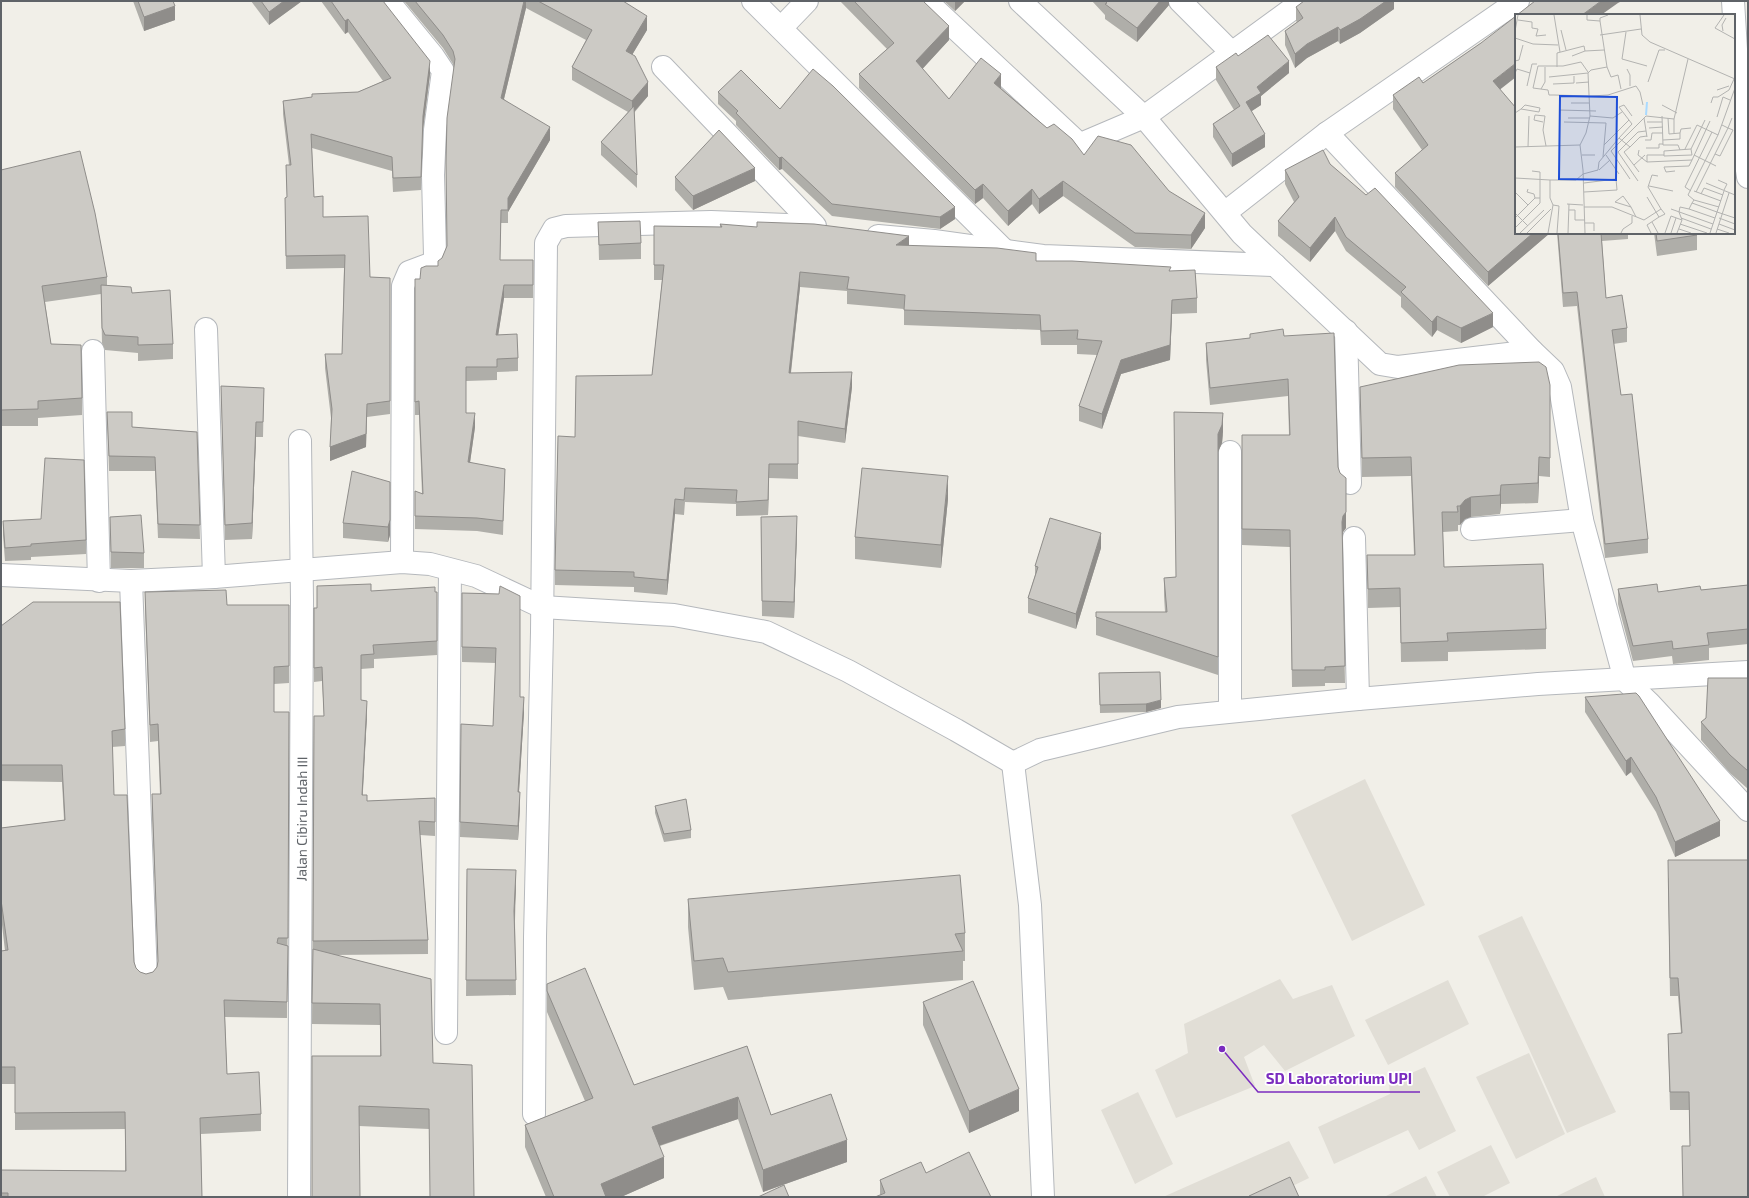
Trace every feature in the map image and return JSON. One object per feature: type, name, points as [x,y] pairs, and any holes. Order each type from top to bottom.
[{"type":"street","points":[[388,1],[433,56],[443,71],[435,130],[433,175],[435,256],[433,263],[409,272],[403,286],[402,562]]},
{"type":"street","points":[[753,1],[1006,252]]},
{"type":"street","points":[[781,28],[807,1]]},
{"type":"street","points":[[926,1],[1077,142],[1083,143],[1144,117],[1302,1]]},
{"type":"street","points":[[1020,1],[1144,117],[1226,212],[1242,234],[1380,364],[1398,367],[1532,351]]},
{"type":"street","points":[[1180,1],[1232,53]]},
{"type":"street","points":[[1226,212],[1327,132],[1518,1]]},
{"type":"street","points":[[1733,1],[1734,14]]},
{"type":"street","points":[[1735,53],[1738,130],[1748,177]]},
{"type":"street","points":[[663,68],[815,226]]},
{"type":"street","points":[[1327,132],[1532,351],[1553,371],[1560,387],[1582,520],[1626,680],[1748,810]]},
{"type":"street","points":[[534,1114],[535,937],[542,606],[546,243],[554,229],[566,226],[711,222],[815,226],[838,229]]},
{"type":"street","points":[[861,233],[934,241],[1043,256],[1275,265]]},
{"type":"street","points":[[206,329],[214,577]]},
{"type":"street","points":[[1346,331],[1350,483]]},
{"type":"street","points":[[93,350],[99,581]]},
{"type":"street","name":"Jalan Cibiru Indah III","points":[[299,1197],[302,569],[300,441]]},
{"type":"street","points":[[1230,452],[1230,711]]},
{"type":"street","points":[[1472,529],[1582,520]]},
{"type":"street","points":[[1354,538],[1358,699]]},
{"type":"street","points":[[1,575],[99,581],[131,581],[214,577],[402,562],[430,564],[476,576],[542,606],[674,614],[766,632],[848,671],[1013,763]]},
{"type":"street","points":[[446,1033],[450,570]]},
{"type":"street","points":[[131,581],[146,978]]},
{"type":"street","points":[[1013,763],[1040,750],[1171,719],[1230,711],[1538,684],[1748,672]]},
{"type":"street","points":[[1013,763],[1030,904],[1044,1197]]},
{"type":"shaded area","points":[[1365,779],[1425,905],[1352,941],[1291,815]]},
{"type":"shaded area","points":[[1522,916],[1616,1112],[1567,1133],[1478,936]]},
{"type":"shaded area","points":[[1280,979],[1293,999],[1332,985],[1355,1036],[1285,1071],[1264,1045],[1244,1057],[1255,1086],[1176,1118],[1155,1070],[1188,1053],[1184,1024]]},
{"type":"shaded area","points":[[1448,980],[1469,1024],[1388,1065],[1365,1020]]},
{"type":"shaded area","points":[[1529,1053],[1565,1134],[1516,1159],[1476,1077]]},
{"type":"shaded area","points":[[1425,1067],[1456,1131],[1419,1150],[1408,1130],[1334,1164],[1318,1127],[1390,1094],[1389,1083]]},
{"type":"shaded area","points":[[1138,1092],[1173,1164],[1135,1184],[1101,1110]]},
{"type":"shaded area","points":[[1289,1141],[1309,1178],[1270,1197],[1163,1197]]},
{"type":"shaded area","points":[[1491,1145],[1510,1183],[1482,1197],[1450,1197],[1437,1172]]},
{"type":"shaded area","points":[[1426,1176],[1437,1197],[1384,1197]]},
{"type":"shaded area","points":[[1596,1177],[1605,1197],[1555,1197]]},
{"type":"building","points":[[138,1],[173,1],[175,6],[144,17]]},
{"type":"building","points":[[261,1],[284,1],[269,12]]},
{"type":"building","points":[[331,1],[383,1],[430,61],[423,116],[421,177],[393,178],[392,157],[311,134],[314,197],[323,196],[323,217],[368,216],[370,277],[390,278],[390,401],[367,404],[366,434],[330,447],[332,409],[325,354],[342,354],[345,255],[286,256],[286,165],[291,165],[283,101],[312,97],[312,94],[358,92],[391,78],[348,19],[345,21]]},
{"type":"building","points":[[415,1],[524,1],[501,98],[550,127],[508,198],[508,210],[501,210],[500,260],[533,260],[533,285],[504,285],[496,335],[517,334],[518,358],[497,359],[497,367],[466,367],[466,413],[475,413],[468,462],[505,469],[503,521],[477,518],[415,516],[415,491],[423,494],[419,401],[415,402],[415,279],[420,279],[421,268],[426,266],[438,266],[438,261],[442,258],[447,246],[447,118],[455,59],[453,51],[443,35]]},
{"type":"building","points":[[538,1],[623,1],[647,16],[626,51],[635,56],[648,82],[632,101],[572,67],[592,30]]},
{"type":"building","points":[[854,1],[923,1],[949,26],[916,61],[949,99],[981,58],[1001,74],[994,83],[1047,128],[1054,124],[1072,139],[1084,155],[1098,136],[1131,145],[1169,191],[1205,213],[1191,235],[1135,233],[1063,181],[1039,199],[1032,189],[1008,211],[983,184],[975,190],[859,74],[894,43]]},
{"type":"building","points":[[1105,1],[1160,1],[1137,28],[1105,4],[1107,3]]},
{"type":"building","points":[[1304,1],[1386,1],[1360,19],[1340,30],[1338,27],[1307,44],[1295,54],[1285,31],[1303,18],[1296,7]]},
{"type":"building","points":[[1535,1],[1601,1],[1583,14],[1518,14]]},
{"type":"building","points":[[1515,17],[1515,64],[1493,81],[1515,107],[1515,234],[1532,234],[1488,272],[1395,173],[1428,145],[1393,95],[1419,77],[1423,83],[1481,43]]},
{"type":"building","points":[[1268,35],[1289,61],[1257,87],[1261,93],[1246,102],[1265,134],[1232,154],[1213,124],[1240,106],[1216,67],[1236,53],[1238,56]]},
{"type":"building","points":[[813,69],[833,86],[955,207],[940,217],[832,204],[782,157],[779,158],[736,113],[738,111],[718,92],[741,70],[780,109]]},
{"type":"building","points":[[634,106],[637,175],[601,142]]},
{"type":"building","points":[[719,130],[755,168],[693,196],[675,177]]},
{"type":"building","points":[[1323,150],[1330,164],[1366,195],[1375,188],[1493,313],[1461,328],[1437,316],[1432,322],[1401,292],[1406,287],[1346,237],[1335,217],[1310,248],[1278,221],[1299,197],[1285,170]]},
{"type":"building","points":[[80,151],[95,213],[107,277],[42,286],[51,344],[81,345],[82,398],[38,401],[38,409],[1,410],[1,170]]},
{"type":"building","points":[[640,221],[641,243],[599,245],[598,222]]},
{"type":"building","points":[[757,222],[814,224],[909,236],[896,245],[997,248],[1036,253],[1036,261],[1072,261],[1171,267],[1169,271],[1195,270],[1197,298],[1172,300],[1170,345],[1121,360],[1102,414],[1079,406],[1102,341],[1077,339],[1078,330],[1041,331],[1040,315],[904,310],[905,295],[847,289],[849,277],[800,272],[789,373],[852,372],[845,429],[798,421],[798,464],[769,464],[768,500],[736,502],[737,490],[685,488],[684,500],[675,499],[667,580],[634,577],[634,572],[555,570],[558,436],[575,437],[576,376],[652,375],[664,265],[654,265],[654,226],[722,227],[720,224],[757,227]]},
{"type":"building","points":[[1558,234],[1601,234],[1606,298],[1622,295],[1627,328],[1612,330],[1621,395],[1632,394],[1648,539],[1605,544],[1577,292],[1563,293]]},
{"type":"building","points":[[1656,234],[1697,234],[1697,235],[1657,241]]},
{"type":"building","points":[[101,285],[131,287],[132,293],[170,290],[173,344],[138,345],[138,337],[105,335],[102,328]]},
{"type":"building","points":[[1283,329],[1284,336],[1334,333],[1338,467],[1340,473],[1346,478],[1346,512],[1343,516],[1342,522],[1345,666],[1325,667],[1325,670],[1292,670],[1290,530],[1242,529],[1242,435],[1290,435],[1288,379],[1210,388],[1206,343],[1250,338],[1250,334]]},
{"type":"building","points":[[1539,362],[1546,367],[1550,385],[1550,458],[1539,457],[1538,483],[1501,485],[1500,495],[1471,497],[1465,500],[1460,506],[1457,506],[1458,512],[1442,512],[1444,567],[1543,564],[1546,629],[1447,633],[1448,641],[1401,643],[1400,588],[1368,589],[1367,555],[1415,555],[1411,457],[1362,458],[1360,387],[1459,365]]},
{"type":"building","points":[[221,386],[264,388],[263,422],[256,422],[252,523],[225,525]]},
{"type":"building","points":[[107,412],[132,412],[132,427],[197,432],[200,525],[158,524],[155,457],[109,456]]},
{"type":"building","points":[[1174,412],[1223,413],[1222,425],[1218,434],[1218,657],[1096,617],[1096,612],[1167,612],[1164,578],[1176,577]]},
{"type":"building","points":[[45,458],[84,460],[86,540],[31,544],[31,546],[5,548],[3,521],[41,519]]},
{"type":"building","points":[[862,468],[948,476],[941,545],[855,537]]},
{"type":"building","points":[[352,471],[390,482],[390,520],[388,527],[343,523]]},
{"type":"building","points":[[141,515],[144,553],[111,552],[110,517]]},
{"type":"building","points":[[797,516],[794,602],[762,601],[761,517]]},
{"type":"building","points":[[1050,518],[1101,533],[1076,614],[1028,598],[1038,567],[1035,566]]},
{"type":"building","points":[[371,584],[371,591],[435,587],[435,592],[437,592],[437,641],[373,645],[374,654],[361,655],[361,700],[367,701],[362,795],[367,795],[367,801],[435,798],[435,822],[419,821],[428,940],[313,941],[314,716],[324,716],[322,667],[314,668],[314,608],[317,608],[317,586]]},
{"type":"building","points":[[1657,584],[1658,592],[1700,586],[1701,590],[1748,585],[1748,629],[1707,633],[1709,645],[1673,649],[1672,641],[1633,646],[1618,589]]},
{"type":"building","points":[[500,586],[520,596],[520,697],[524,697],[518,792],[520,792],[518,826],[460,822],[461,724],[493,726],[496,648],[462,647],[462,593],[499,594]]},
{"type":"building","points":[[226,590],[227,605],[289,605],[289,666],[274,667],[274,712],[289,712],[288,938],[278,938],[277,943],[288,946],[287,1002],[224,1000],[227,1074],[259,1072],[261,1114],[200,1118],[202,1197],[8,1197],[8,1193],[1,1193],[1,1170],[126,1171],[125,1112],[15,1113],[15,1067],[1,1067],[1,951],[8,950],[1,900],[1,828],[65,820],[62,765],[1,765],[1,626],[33,602],[120,602],[125,729],[112,731],[114,795],[127,795],[134,962],[136,968],[140,972],[146,974],[153,972],[157,967],[158,961],[152,794],[161,794],[158,724],[150,725],[145,592]]},
{"type":"building","points":[[1160,672],[1161,700],[1146,704],[1100,705],[1099,673]]},
{"type":"building","points":[[1708,678],[1748,678],[1748,771],[1730,755],[1701,722],[1706,718]]},
{"type":"building","points":[[1636,693],[1720,821],[1675,842],[1656,797],[1631,757],[1626,761],[1585,697]]},
{"type":"building","points":[[686,799],[691,830],[664,834],[655,806]]},
{"type":"building","points":[[1668,860],[1748,860],[1748,1197],[1683,1197],[1682,1146],[1690,1146],[1689,1092],[1670,1092],[1668,1034],[1682,1033],[1678,978],[1670,978]]},
{"type":"building","points":[[467,869],[516,870],[514,911],[516,980],[466,980]]},
{"type":"building","points":[[960,875],[965,933],[955,934],[963,951],[728,972],[723,958],[694,961],[688,899]]},
{"type":"building","points":[[313,949],[431,979],[433,1063],[472,1065],[474,1197],[430,1197],[429,1109],[359,1106],[360,1197],[312,1197],[312,1056],[381,1056],[380,1004],[312,1003]]},
{"type":"building","points":[[585,968],[634,1085],[747,1046],[771,1115],[831,1094],[847,1140],[763,1170],[738,1097],[652,1127],[664,1157],[601,1184],[606,1197],[554,1197],[525,1125],[593,1098],[547,991],[547,984]]},
{"type":"building","points":[[973,981],[1019,1089],[969,1111],[923,1002]]},
{"type":"building","points":[[969,1152],[991,1197],[875,1197],[885,1193],[880,1180],[921,1162],[926,1173]]},
{"type":"building","points":[[1290,1177],[1299,1197],[1249,1196]]},
{"type":"building","points":[[784,1185],[789,1197],[758,1197]]},
{"type":"place","name":"SD Laboratorium UPI","points":[[1222,1049]]}]
